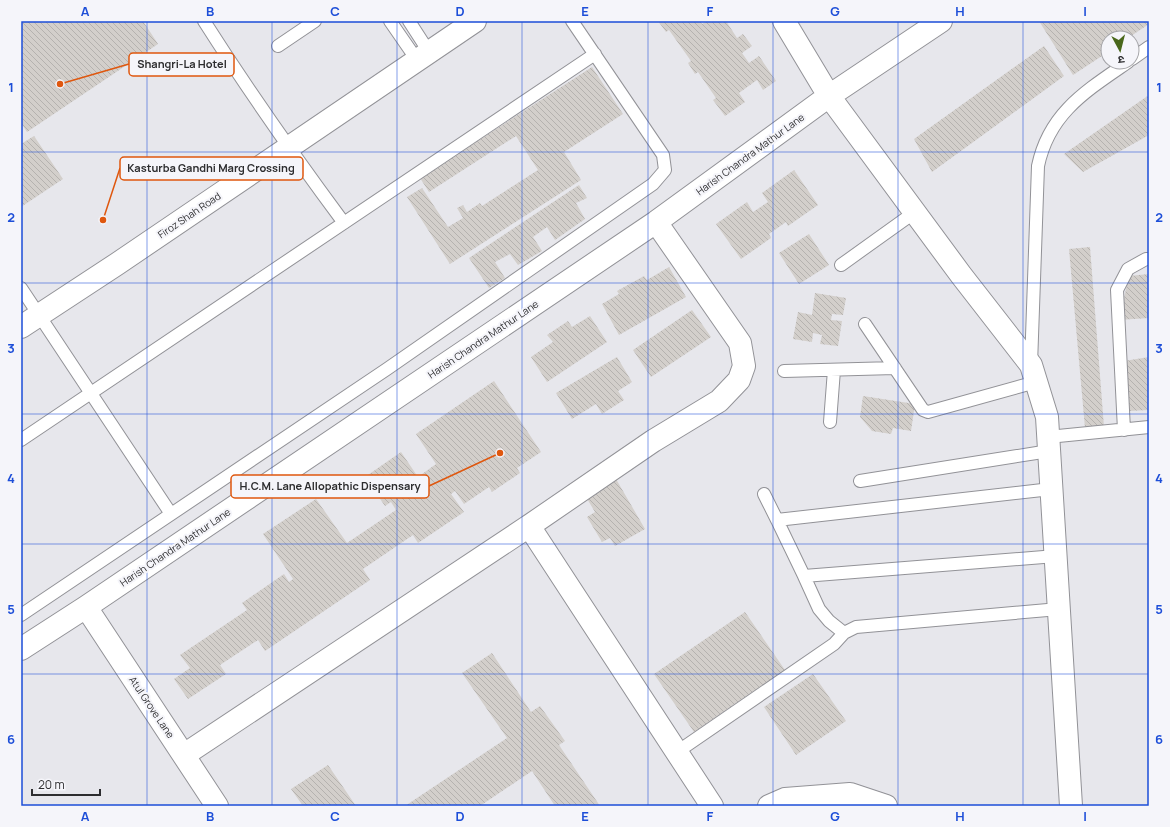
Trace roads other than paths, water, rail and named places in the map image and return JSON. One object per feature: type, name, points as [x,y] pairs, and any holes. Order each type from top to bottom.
[{"type":"street","name":"Firoz Shah Road","points":[[21,327],[475,21]]},
{"type":"street","points":[[784,21],[829,96],[1034,373],[1047,417],[1071,806]]},
{"type":"street","name":"Harish Chandra Mathur Lane","points":[[21,649],[86,608],[656,222],[829,96],[941,21]]},
{"type":"street","points":[[184,755],[529,526],[653,441],[719,401],[739,380],[744,366],[740,343],[656,222]]},
{"type":"street","points":[[529,526],[712,806]]},
{"type":"street","name":"Atul Grove Lane","points":[[86,608],[217,806]]},
{"type":"street","points":[[769,806],[785,799],[850,794],[886,806]]},
{"type":"lane","points":[[204,21],[288,147],[344,223]]},
{"type":"lane","points":[[278,46],[315,21]]},
{"type":"lane","points":[[390,21],[423,56]]},
{"type":"lane","points":[[409,21],[423,56]]},
{"type":"lane","points":[[21,615],[387,369],[653,184],[665,170],[663,155],[572,21]]},
{"type":"lane","points":[[1140,53],[1149,47]]},
{"type":"lane","points":[[21,440],[595,54]]},
{"type":"lane","points":[[865,324],[923,410],[928,412],[937,411],[1034,373],[1038,166],[1041,153],[1055,123],[1067,109],[1084,92],[1116,70]]},
{"type":"lane","points":[[842,265],[915,212]]},
{"type":"lane","points":[[1124,430],[1116,290],[1128,269],[1146,259],[1149,259]]},
{"type":"lane","points":[[21,288],[40,314],[171,514]]},
{"type":"lane","points":[[784,371],[895,368]]},
{"type":"lane","points":[[830,422],[834,370]]},
{"type":"lane","points":[[860,481],[1049,444],[1124,430],[1149,427]]},
{"type":"lane","points":[[777,520],[1051,489]]},
{"type":"lane","points":[[764,494],[819,609],[829,621],[844,633]]},
{"type":"lane","points":[[804,576],[1056,556]]},
{"type":"lane","points":[[677,752],[834,644],[844,633],[856,627],[1059,609]]},
{"type":"place","name":"Shangri-La Hotel","points":[[60,84]]},
{"type":"place","name":"Kasturba Gandhi Marg Crossing","points":[[103,220]]},
{"type":"place","name":"H.C.M. Lane Allopathic Dispensary","points":[[500,453]]}]
